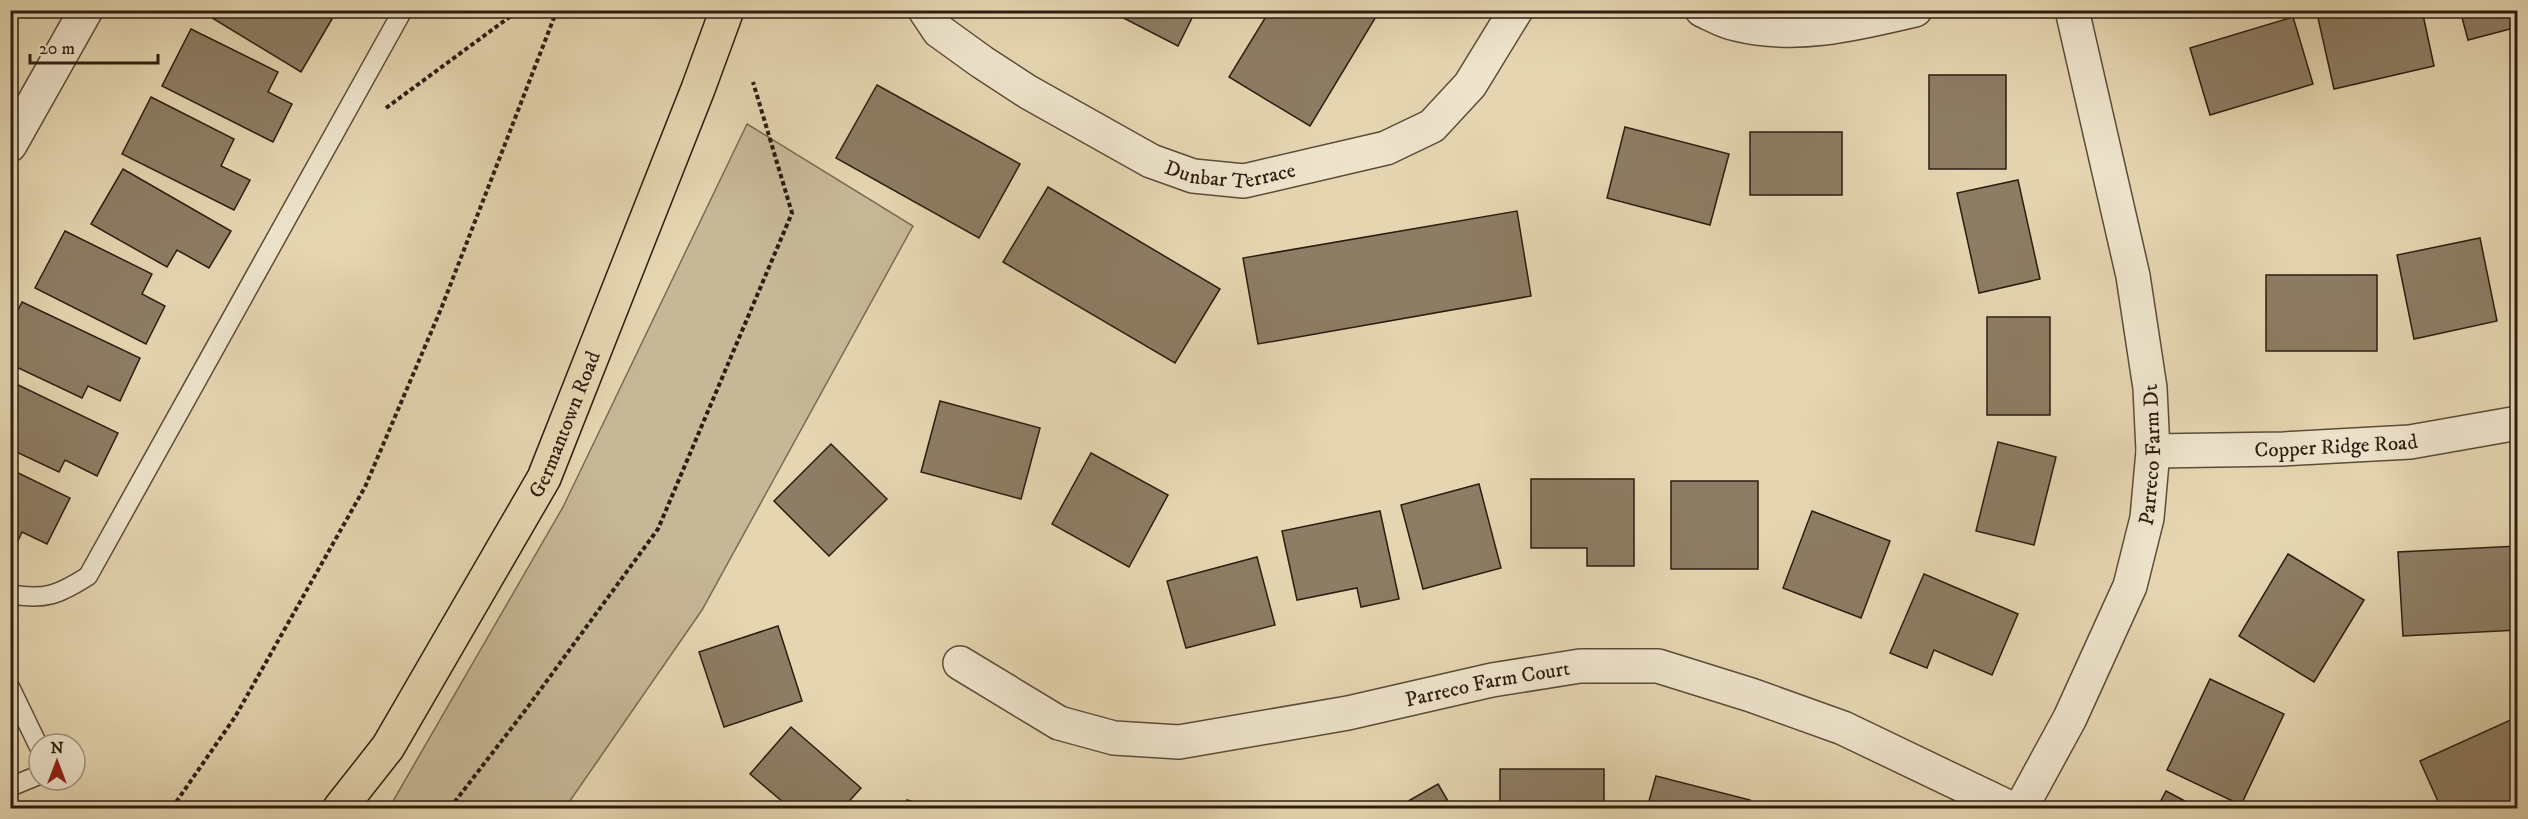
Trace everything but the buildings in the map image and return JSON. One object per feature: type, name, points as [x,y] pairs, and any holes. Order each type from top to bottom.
[{"type":"main road","name":"Germantown Road","points":[[340,808],[388,747],[544,478],[694,100],[727,10]]},
{"type":"street","points":[[10,145],[86,10]]},
{"type":"street","name":"Dunbar Terrace","points":[[925,10],[939,31],[982,63],[1028,92],[1151,161],[1193,176],[1244,181],[1386,148],[1432,126],[1470,85],[1516,10]]},
{"type":"street","points":[[1702,10],[1735,24],[1785,31],[1844,27],[1915,10]]},
{"type":"street","name":"Parreco Farm Dt","points":[[2021,808],[2070,718],[2130,586],[2147,518],[2153,451],[2150,388],[2133,276],[2072,10]]},
{"type":"street","name":"Copper Ridge Road","points":[[2153,451],[2283,449],[2410,442],[2517,423]]},
{"type":"street","name":"Parreco Farm Court","points":[[960,663],[1059,723],[1114,738],[1179,742],[1348,713],[1492,680],[1569,668],[1658,666],[1751,695],[1843,728],[2010,808]]},
{"type":"lane","points":[[10,594],[46,597],[64,591],[88,576],[404,10]]},
{"type":"lane","points":[[10,687],[32,732]]},
{"type":"lane","points":[[10,787],[27,780]]},
{"type":"path","points":[[380,112],[519,10]]},
{"type":"path","points":[[172,808],[235,717],[365,487],[441,309],[557,10]]},
{"type":"path","points":[[450,808],[527,708],[658,529],[792,213],[753,82]]},
{"type":"shaded area","points":[[747,124],[913,226],[702,610],[565,808],[389,808],[563,507]]}]
